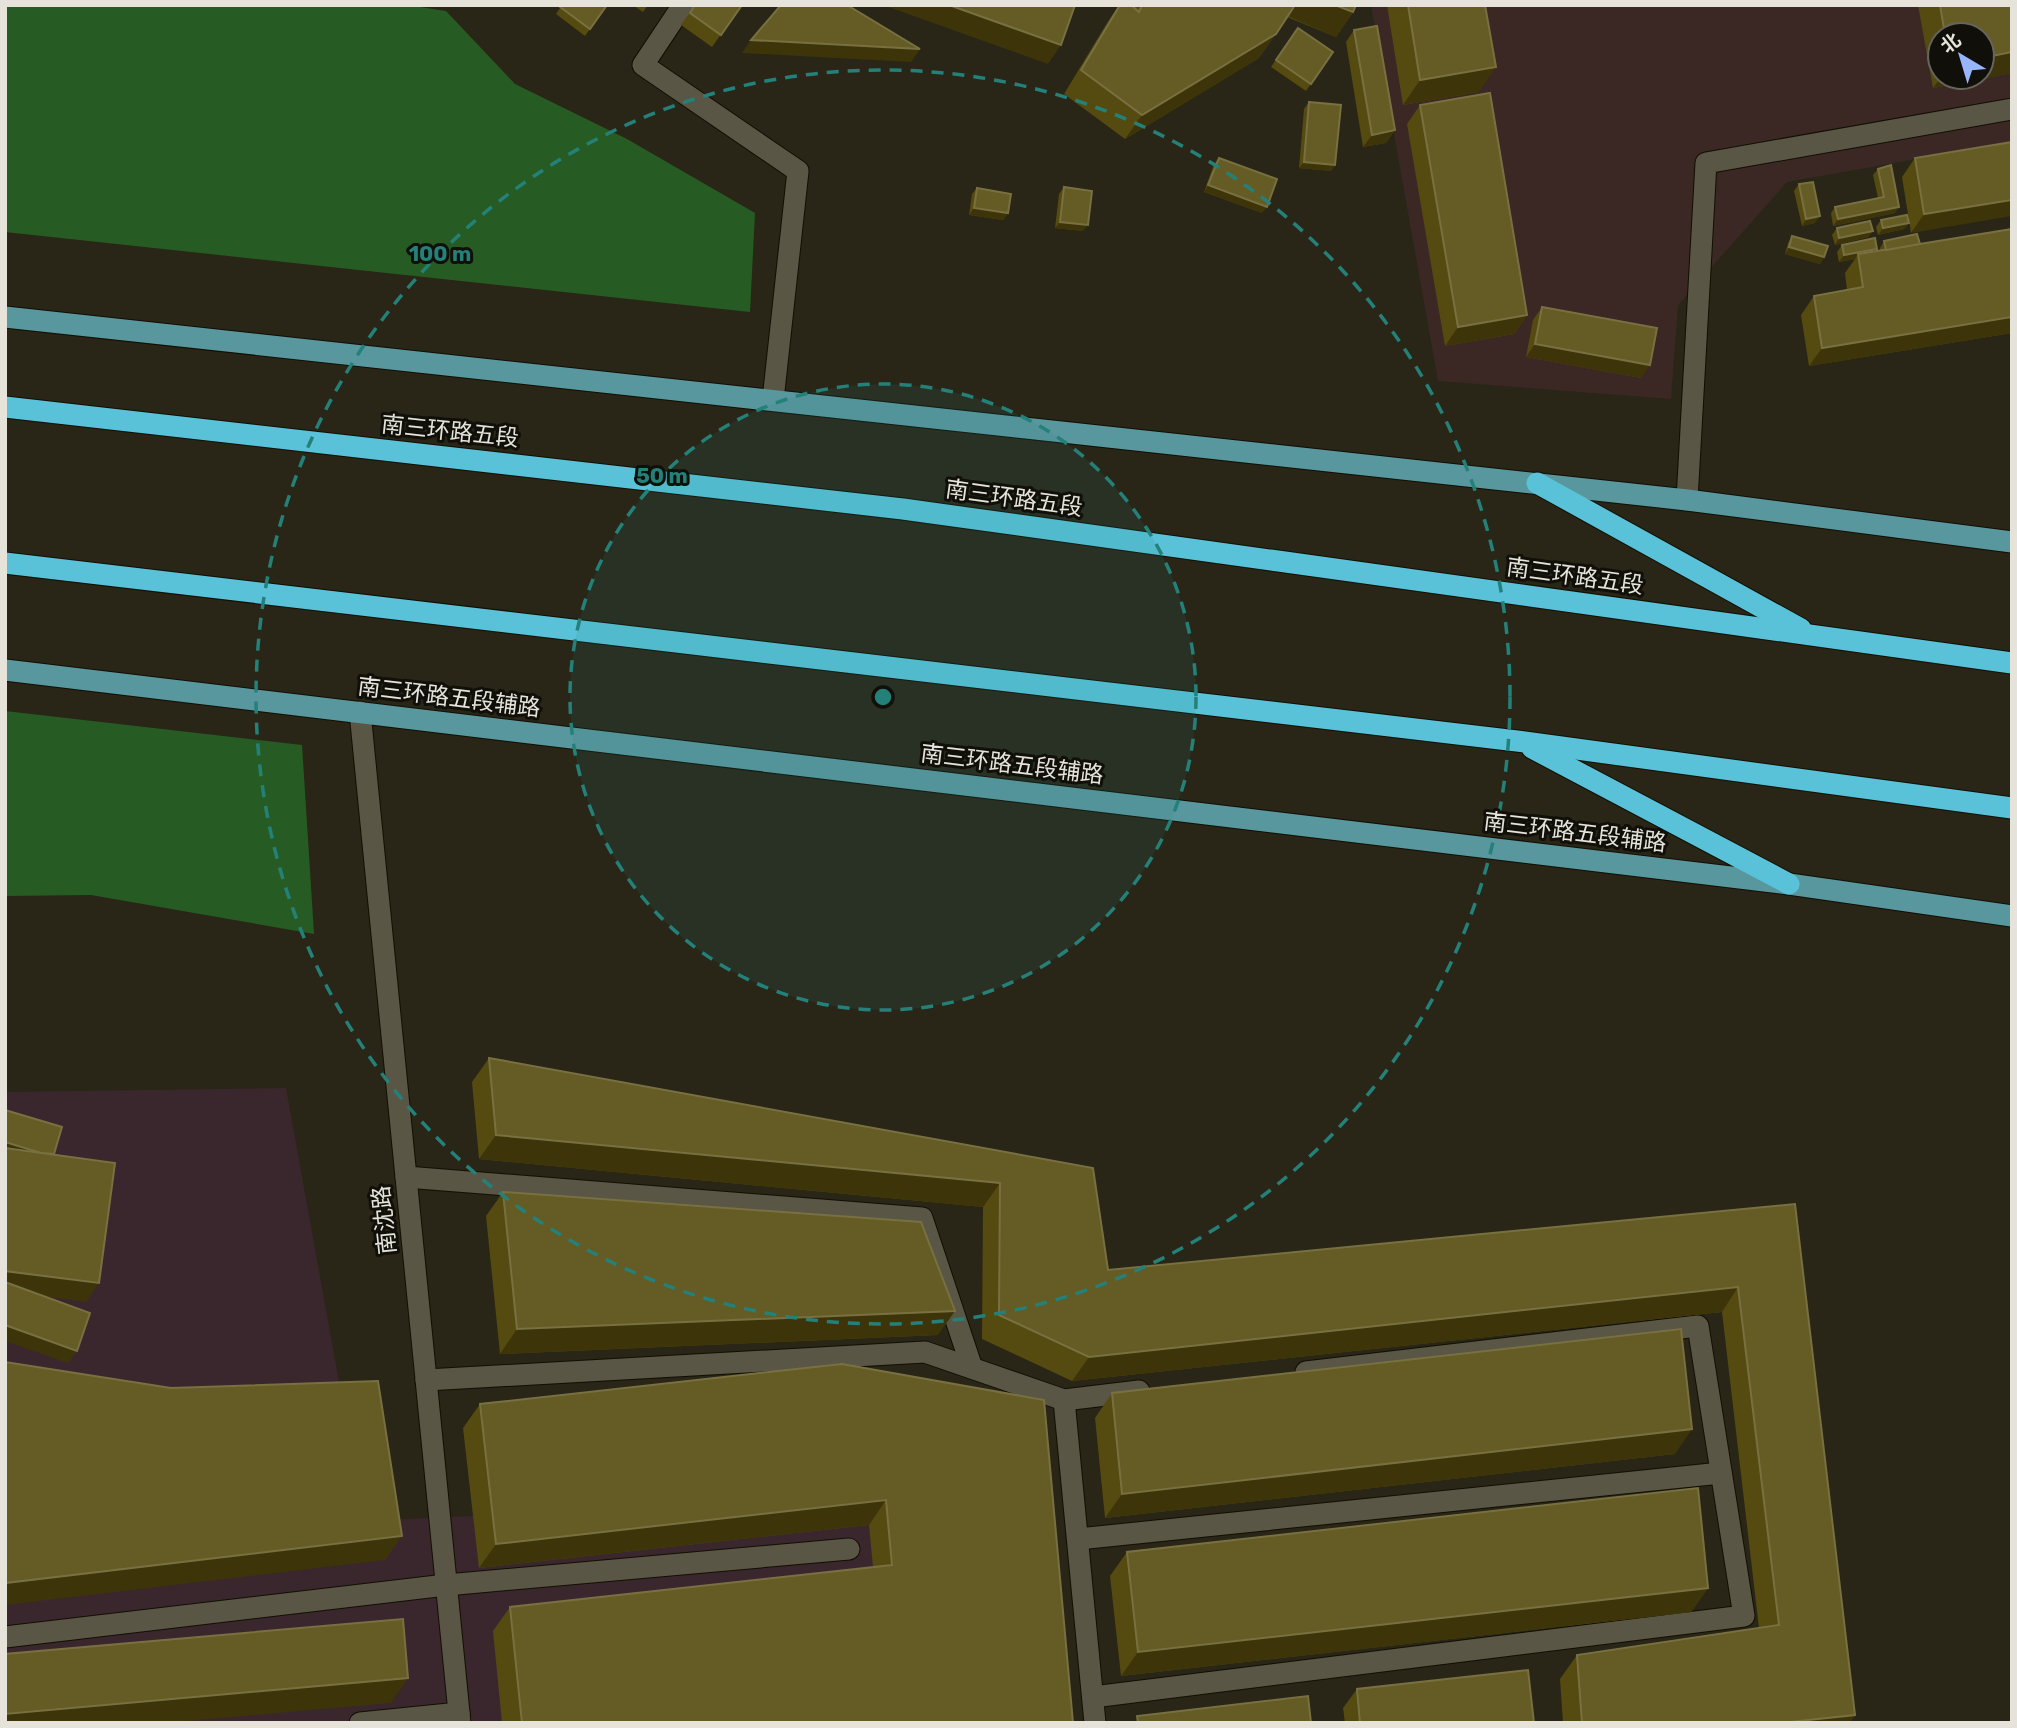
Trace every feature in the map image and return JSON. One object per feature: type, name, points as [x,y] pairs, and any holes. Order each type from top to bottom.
[{"type":"highway","name":"南三环路五段","points":[[5,407],[903,509],[2008,661]]},
{"type":"highway","points":[[1538,483],[1812,635]]},
{"type":"highway","points":[[5,563],[1517,741],[2012,808]]},
{"type":"highway","points":[[1517,741],[1789,884]]},
{"type":"main road","points":[[5,317],[1538,483],[2012,541]]},
{"type":"main road","name":"南三环路五段辅路","points":[[5,670],[1789,884],[2012,916]]},
{"type":"street","points":[[683,5],[643,65],[798,171],[773,400]]},
{"type":"street","points":[[1687,500],[1706,163],[2012,110]]},
{"type":"street","name":"南沈路","points":[[360,712],[459,1718]]},
{"type":"street","points":[[406,1177],[922,1217],[972,1368]]},
{"type":"street","points":[[1093,1697],[1744,1616],[1698,1326],[1284,1374]]},
{"type":"street","points":[[426,1380],[925,1352],[1064,1400],[1161,1389]]},
{"type":"street","points":[[1064,1400],[1095,1723]]},
{"type":"street","points":[[1078,1539],[1721,1473]]},
{"type":"street","points":[[5,1637],[446,1586],[849,1549]]},
{"type":"street","points":[[360,1723],[459,1718]]},
{"type":"shaded area","points":[[1371,5],[2012,5],[2012,142],[1787,182],[1678,305],[1671,399],[1438,381]]},
{"type":"shaded area","points":[[286,1088],[364,1521],[927,1495],[958,1723],[5,1723],[5,1092]]},
{"type":"green space","points":[[5,5],[407,5],[446,11],[515,84],[627,139],[755,213],[750,312],[5,232]]},
{"type":"green space","points":[[5,711],[302,745],[314,934],[91,895],[5,896]]},
{"type":"building","points":[[607,5],[590,29],[560,7]]},
{"type":"building","points":[[695,5],[742,5],[721,35],[690,13]]},
{"type":"building","points":[[781,5],[847,5],[920,49],[751,40]]},
{"type":"building","points":[[949,5],[1075,5],[1061,45]]},
{"type":"building","points":[[1120,5],[1131,5],[1139,12],[1142,5],[1295,5],[1276,34],[1142,115],[1081,70]]},
{"type":"building","points":[[1335,5],[1356,5],[1353,12]]},
{"type":"building","points":[[1408,5],[1485,5],[1496,67],[1420,80]]},
{"type":"building","points":[[1940,5],[2012,5],[2012,52],[1996,55],[1996,21],[1943,21]]},
{"type":"building","points":[[1377,26],[1395,130],[1372,135],[1354,30]]},
{"type":"building","points":[[1298,28],[1333,52],[1311,84],[1276,60]]},
{"type":"building","points":[[1490,93],[1527,315],[1458,327],[1420,105]]},
{"type":"building","points":[[1309,102],[1341,105],[1335,165],[1304,162]]},
{"type":"building","points":[[2012,142],[2012,200],[1924,214],[1915,158]]},
{"type":"building","points":[[1219,158],[1277,179],[1267,207],[1208,185]]},
{"type":"building","points":[[1891,165],[1899,207],[1838,219],[1835,207],[1884,197],[1878,169]]},
{"type":"building","points":[[1813,182],[1820,216],[1806,219],[1799,184]]},
{"type":"building","points":[[1064,187],[1092,191],[1088,225],[1060,222]]},
{"type":"building","points":[[977,188],[1011,194],[1008,213],[974,208]]},
{"type":"building","points":[[1907,215],[1909,223],[1883,228],[1881,220]]},
{"type":"building","points":[[1870,221],[1873,231],[1839,238],[1837,228]]},
{"type":"building","points":[[2012,229],[2012,317],[1822,348],[1814,296],[1863,287],[1858,254]]},
{"type":"building","points":[[1917,234],[1920,244],[1886,250],[1884,241]]},
{"type":"building","points":[[1792,236],[1828,246],[1824,257],[1789,247]]},
{"type":"building","points":[[1875,238],[1877,249],[1844,255],[1842,245]]},
{"type":"building","points":[[1542,307],[1657,328],[1650,365],[1535,344]]},
{"type":"building","points":[[489,1058],[1093,1168],[1108,1270],[1795,1204],[1855,1715],[1780,1723],[1582,1723],[1577,1655],[1779,1625],[1738,1287],[1089,1357],[999,1315],[1000,1183],[496,1135]]},
{"type":"building","points":[[5,1110],[62,1127],[54,1154],[41,1153],[5,1142]]},
{"type":"building","points":[[5,1148],[115,1163],[99,1283],[5,1271]]},
{"type":"building","points":[[503,1192],[921,1222],[955,1311],[517,1329]]},
{"type":"building","points":[[5,1282],[90,1313],[77,1351],[5,1325]]},
{"type":"building","points":[[1681,1329],[1692,1429],[1122,1494],[1112,1393]]},
{"type":"building","points":[[5,1362],[171,1388],[378,1381],[402,1536],[5,1583]]},
{"type":"building","points":[[842,1364],[1044,1400],[1073,1723],[522,1723],[510,1607],[892,1565],[886,1500],[496,1544],[480,1404]]},
{"type":"building","points":[[1698,1488],[1708,1588],[1138,1652],[1127,1552]]},
{"type":"building","points":[[403,1619],[408,1678],[5,1714],[5,1654]]},
{"type":"building","points":[[1528,1670],[1534,1723],[1360,1723],[1357,1689]]},
{"type":"building","points":[[1308,1696],[1311,1723],[1138,1723],[1137,1716]]}]
